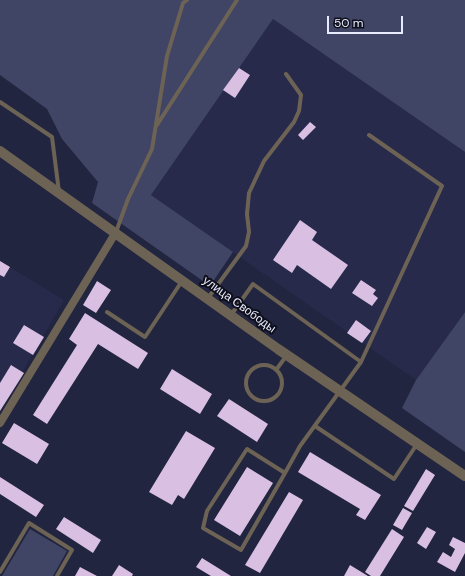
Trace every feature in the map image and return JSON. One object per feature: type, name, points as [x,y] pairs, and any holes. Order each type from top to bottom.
[{"type":"street","name":"улица Свободы","points":[[0,150],[287,355],[465,476]]},
{"type":"street","points":[[0,423],[116,232]]},
{"type":"lane","points":[[116,232],[128,199],[152,149],[167,56],[183,3],[187,0]]},
{"type":"lane","points":[[156,127],[236,0]]},
{"type":"lane","points":[[208,298],[246,246],[249,232],[247,214],[249,193],[264,161],[294,122],[299,111],[301,95],[286,74]]},
{"type":"lane","points":[[0,102],[52,138],[59,192]]},
{"type":"lane","points":[[285,473],[247,449],[207,510],[203,528],[241,550],[285,473],[300,446],[361,362],[442,186],[369,135]]},
{"type":"lane","points":[[107,312],[145,337],[182,280]]},
{"type":"lane","points":[[231,315],[253,284],[361,362]]},
{"type":"lane","points":[[276,370],[287,355]]},
{"type":"lane","points":[[266,365],[276,370],[282,380],[280,392],[270,399],[259,400],[254,397],[248,388],[248,377],[250,372],[260,366],[266,365]]},
{"type":"lane","points":[[315,426],[394,479],[417,444]]},
{"type":"lane","points":[[0,572],[29,523],[72,550],[57,576]]},
{"type":"shaded area","points":[[0,0],[465,0],[465,152],[273,19],[151,195],[233,252],[210,286],[92,203],[98,182],[62,139],[47,109],[0,75]]},
{"type":"shaded area","points":[[273,19],[465,152],[465,312],[416,380],[151,195]]},
{"type":"shaded area","points":[[0,261],[64,300],[0,411]]},
{"type":"shaded area","points":[[465,312],[465,452],[402,408],[416,380]]},
{"type":"shaded area","points":[[30,529],[67,551],[53,576],[2,576]]},
{"type":"building","points":[[239,68],[250,75],[235,98],[223,90]]},
{"type":"building","points":[[310,122],[316,127],[303,140],[298,135]]},
{"type":"building","points":[[300,220],[317,232],[312,240],[348,265],[331,289],[297,265],[292,273],[273,260]]},
{"type":"building","points":[[0,261],[10,267],[4,277],[0,275]]},
{"type":"building","points":[[361,280],[376,290],[373,294],[378,298],[372,306],[352,293]]},
{"type":"building","points":[[97,281],[111,290],[96,313],[83,305]]},
{"type":"building","points":[[85,313],[148,353],[138,369],[98,344],[47,424],[33,415],[77,345],[69,339]]},
{"type":"building","points":[[356,320],[371,331],[362,343],[347,333]]},
{"type":"building","points":[[24,325],[44,337],[33,355],[13,343]]},
{"type":"building","points":[[11,365],[24,373],[0,411],[0,383]]},
{"type":"building","points":[[172,369],[212,394],[200,414],[160,389]]},
{"type":"building","points":[[229,399],[268,424],[257,442],[217,416]]},
{"type":"building","points":[[14,423],[49,444],[37,464],[2,443]]},
{"type":"building","points":[[186,431],[215,448],[184,499],[178,495],[172,505],[149,492]]},
{"type":"building","points":[[310,452],[381,495],[365,520],[356,515],[360,509],[298,472]]},
{"type":"building","points":[[247,467],[273,483],[240,536],[214,520]]},
{"type":"building","points":[[426,469],[435,475],[413,511],[404,506]]},
{"type":"building","points":[[0,477],[44,505],[36,517],[0,494]]},
{"type":"building","points":[[289,492],[303,500],[260,573],[245,565]]},
{"type":"building","points":[[403,508],[412,513],[402,530],[393,525]]},
{"type":"building","points":[[64,517],[101,540],[93,553],[56,529]]},
{"type":"building","points":[[427,527],[436,532],[426,549],[417,543]]},
{"type":"building","points":[[392,529],[404,537],[380,576],[371,576],[365,572]]},
{"type":"building","points":[[453,537],[465,543],[465,553],[455,572],[437,562],[443,552],[451,557],[455,549],[449,545]]},
{"type":"building","points":[[202,558],[231,576],[211,576],[196,567]]},
{"type":"building","points":[[119,565],[133,574],[132,576],[112,576]]},
{"type":"building","points":[[350,565],[368,576],[344,576]]},
{"type":"building","points":[[80,567],[97,576],[75,576]]}]
